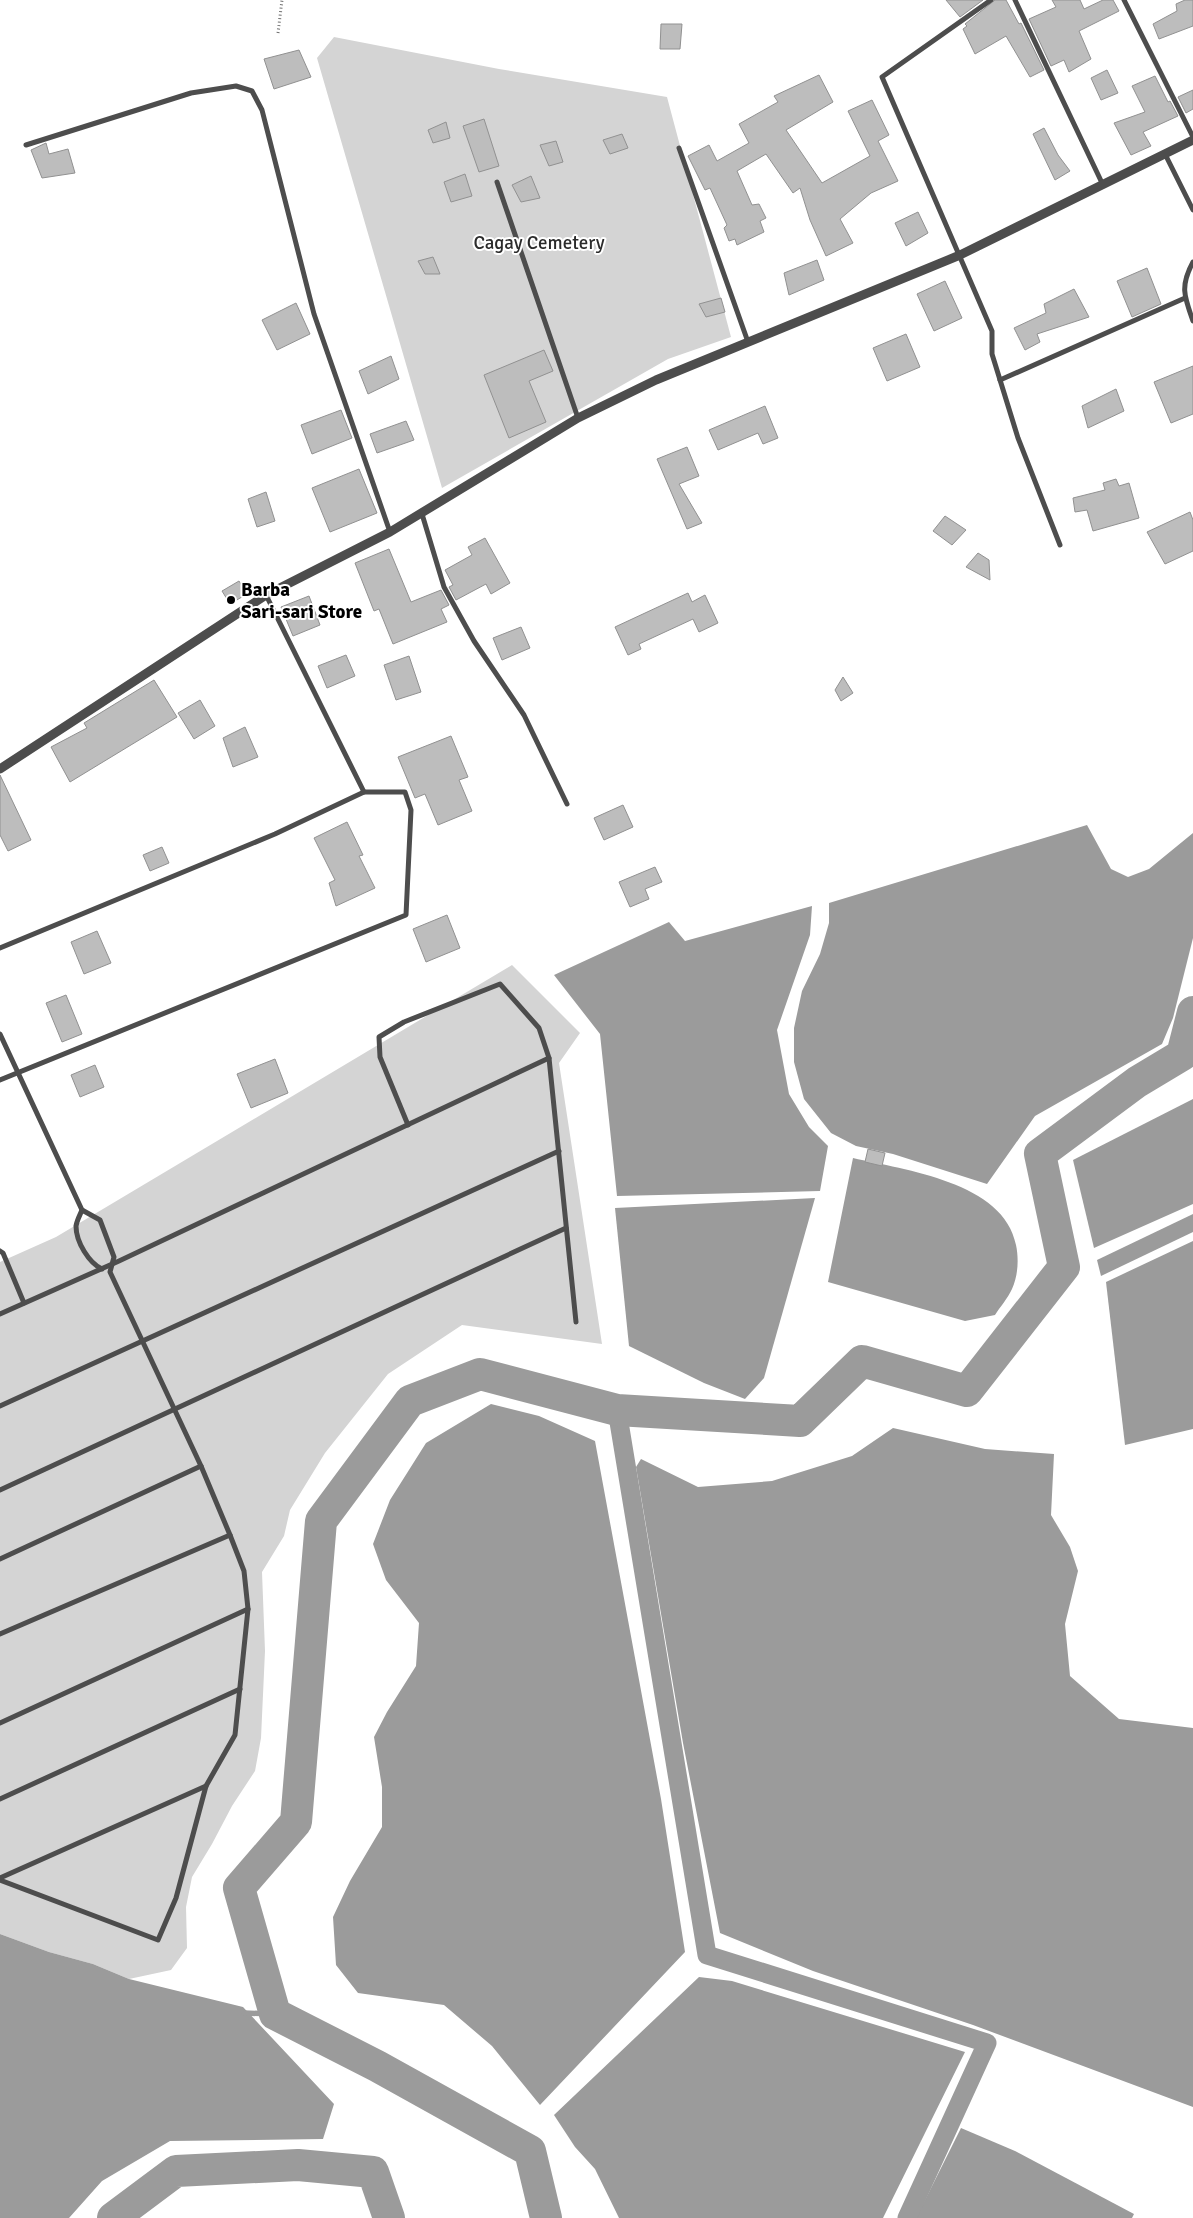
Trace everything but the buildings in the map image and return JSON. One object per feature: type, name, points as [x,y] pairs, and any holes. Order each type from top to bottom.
[{"type":"street","points":[[991,0],[882,77],[992,331],[992,354],[1018,438],[1060,545]]},
{"type":"street","points":[[1015,0],[1104,186]]},
{"type":"street","points":[[0,769],[266,595],[422,514],[578,418],[656,380],[960,255],[1104,186],[1193,139],[1124,0]]},
{"type":"street","points":[[26,145],[191,93],[236,86],[252,91],[262,110],[314,314],[390,532]]},
{"type":"street","points":[[679,148],[748,342]]},
{"type":"street","points":[[1165,154],[1193,210]]},
{"type":"street","points":[[496,182],[578,418]]},
{"type":"street","points":[[1193,262],[1184,280],[1185,298],[1193,321]]},
{"type":"street","points":[[1000,380],[1185,298]]},
{"type":"street","points":[[422,514],[444,588],[474,641],[524,715],[567,804]]},
{"type":"street","points":[[266,595],[364,792]]},
{"type":"street","points":[[0,948],[275,834],[364,792],[405,792],[411,810],[406,915],[0,1080]]},
{"type":"street","points":[[408,1125],[380,1057],[379,1038],[404,1022],[500,984],[539,1028],[549,1058],[576,1322]]},
{"type":"street","points":[[0,1034],[82,1210],[100,1220],[114,1257],[110,1272],[201,1466],[230,1535],[244,1572],[248,1610],[235,1735],[206,1786],[176,1898],[158,1940],[0,1879]]},
{"type":"street","points":[[0,1314],[112,1264],[549,1058]]},
{"type":"street","points":[[0,1406],[559,1151]]},
{"type":"street","points":[[82,1210],[77,1222],[77,1230],[89,1259],[101,1269],[110,1272]]},
{"type":"street","points":[[0,1490],[566,1228]]},
{"type":"street","points":[[0,1251],[3,1252],[24,1303]]},
{"type":"street","points":[[0,1559],[201,1466]]},
{"type":"street","points":[[0,1634],[230,1535]]},
{"type":"street","points":[[0,1724],[248,1610]]},
{"type":"street","points":[[0,1799],[240,1689]]},
{"type":"street","points":[[0,1879],[206,1786]]},
{"type":"path","points":[[278,33],[282,0]]},
{"type":"green space","name":"Cagay Cemetery","points":[[334,37],[499,69],[667,97],[731,337],[668,359],[442,488],[317,58]]},
{"type":"green space","points":[[512,965],[580,1033],[559,1063],[602,1344],[462,1325],[388,1374],[325,1453],[290,1510],[284,1536],[262,1572],[265,1651],[261,1738],[255,1771],[232,1806],[192,1877],[186,1907],[187,1948],[171,1970],[129,1979],[93,1964],[49,1952],[0,1934],[0,1262],[56,1237]]},
{"type":"shaded area","points":[[1087,825],[1111,869],[1128,877],[1149,869],[1193,833],[1193,938],[1173,1018],[1162,1044],[1035,1116],[987,1184],[893,1154],[856,1146],[831,1133],[804,1099],[794,1062],[794,1028],[802,991],[820,954],[829,923],[829,903]]},
{"type":"shaded area","points":[[812,906],[810,935],[777,1030],[789,1094],[809,1127],[828,1146],[820,1191],[617,1196],[600,1034],[554,975],[669,922],[685,941]]},
{"type":"shaded area","points":[[1193,1099],[1193,1204],[1094,1248],[1073,1160]]},
{"type":"shaded area","points":[[853,1158],[924,1174],[950,1182],[973,1193],[993,1207],[1008,1224],[1016,1245],[1018,1262],[1016,1279],[1012,1289],[995,1315],[965,1321],[828,1282]]},
{"type":"shaded area","points":[[815,1198],[764,1378],[745,1399],[704,1383],[629,1346],[615,1208]]},
{"type":"shaded area","points":[[1193,1214],[1193,1232],[1101,1276],[1097,1260]]},
{"type":"shaded area","points":[[1193,1241],[1193,1429],[1125,1445],[1106,1282]]},
{"type":"shaded area","points":[[491,1404],[539,1416],[595,1441],[661,1799],[685,1952],[540,2105],[492,2046],[444,2005],[358,1993],[336,1965],[333,1917],[350,1881],[382,1827],[382,1787],[374,1737],[387,1712],[416,1666],[419,1623],[386,1580],[373,1544],[390,1500],[426,1443]]},
{"type":"shaded area","points":[[893,1428],[985,1449],[1054,1454],[1051,1515],[1070,1547],[1078,1571],[1065,1624],[1070,1676],[1119,1719],[1193,1728],[1193,2107],[973,2025],[813,1971],[720,1933],[683,1743],[636,1467],[641,1459],[698,1487],[772,1481],[852,1456]]},
{"type":"shaded area","points":[[0,1934],[49,1952],[93,1964],[129,1979],[243,2007],[334,2104],[323,2139],[170,2141],[102,2181],[69,2218],[0,2218]]},
{"type":"shaded area","points":[[699,1977],[732,1981],[965,2052],[883,2218],[619,2218],[595,2169],[575,2147],[554,2115]]},
{"type":"shaded area","points":[[961,2128],[1015,2151],[1134,2214],[1132,2218],[916,2218]]},
{"type":"waterway","points":[[546,2218],[530,2151],[377,2066],[275,2014],[239,1888],[296,1822],[321,1521],[410,1401],[480,1374],[617,1410],[800,1421],[862,1361],[967,1391],[1064,1267],[1040,1154],[1137,1082],[1182,1055],[1193,1012]]},
{"type":"waterway","points":[[617,1410],[707,1955],[987,2043],[907,2218]]},
{"type":"waterway","points":[[244,2013],[275,2014]]},
{"type":"waterway","points":[[113,2218],[176,2171],[298,2165],[373,2172],[389,2218]]},
{"type":"place","name":"Barba Sari-sari Store","points":[[231,600]]}]
